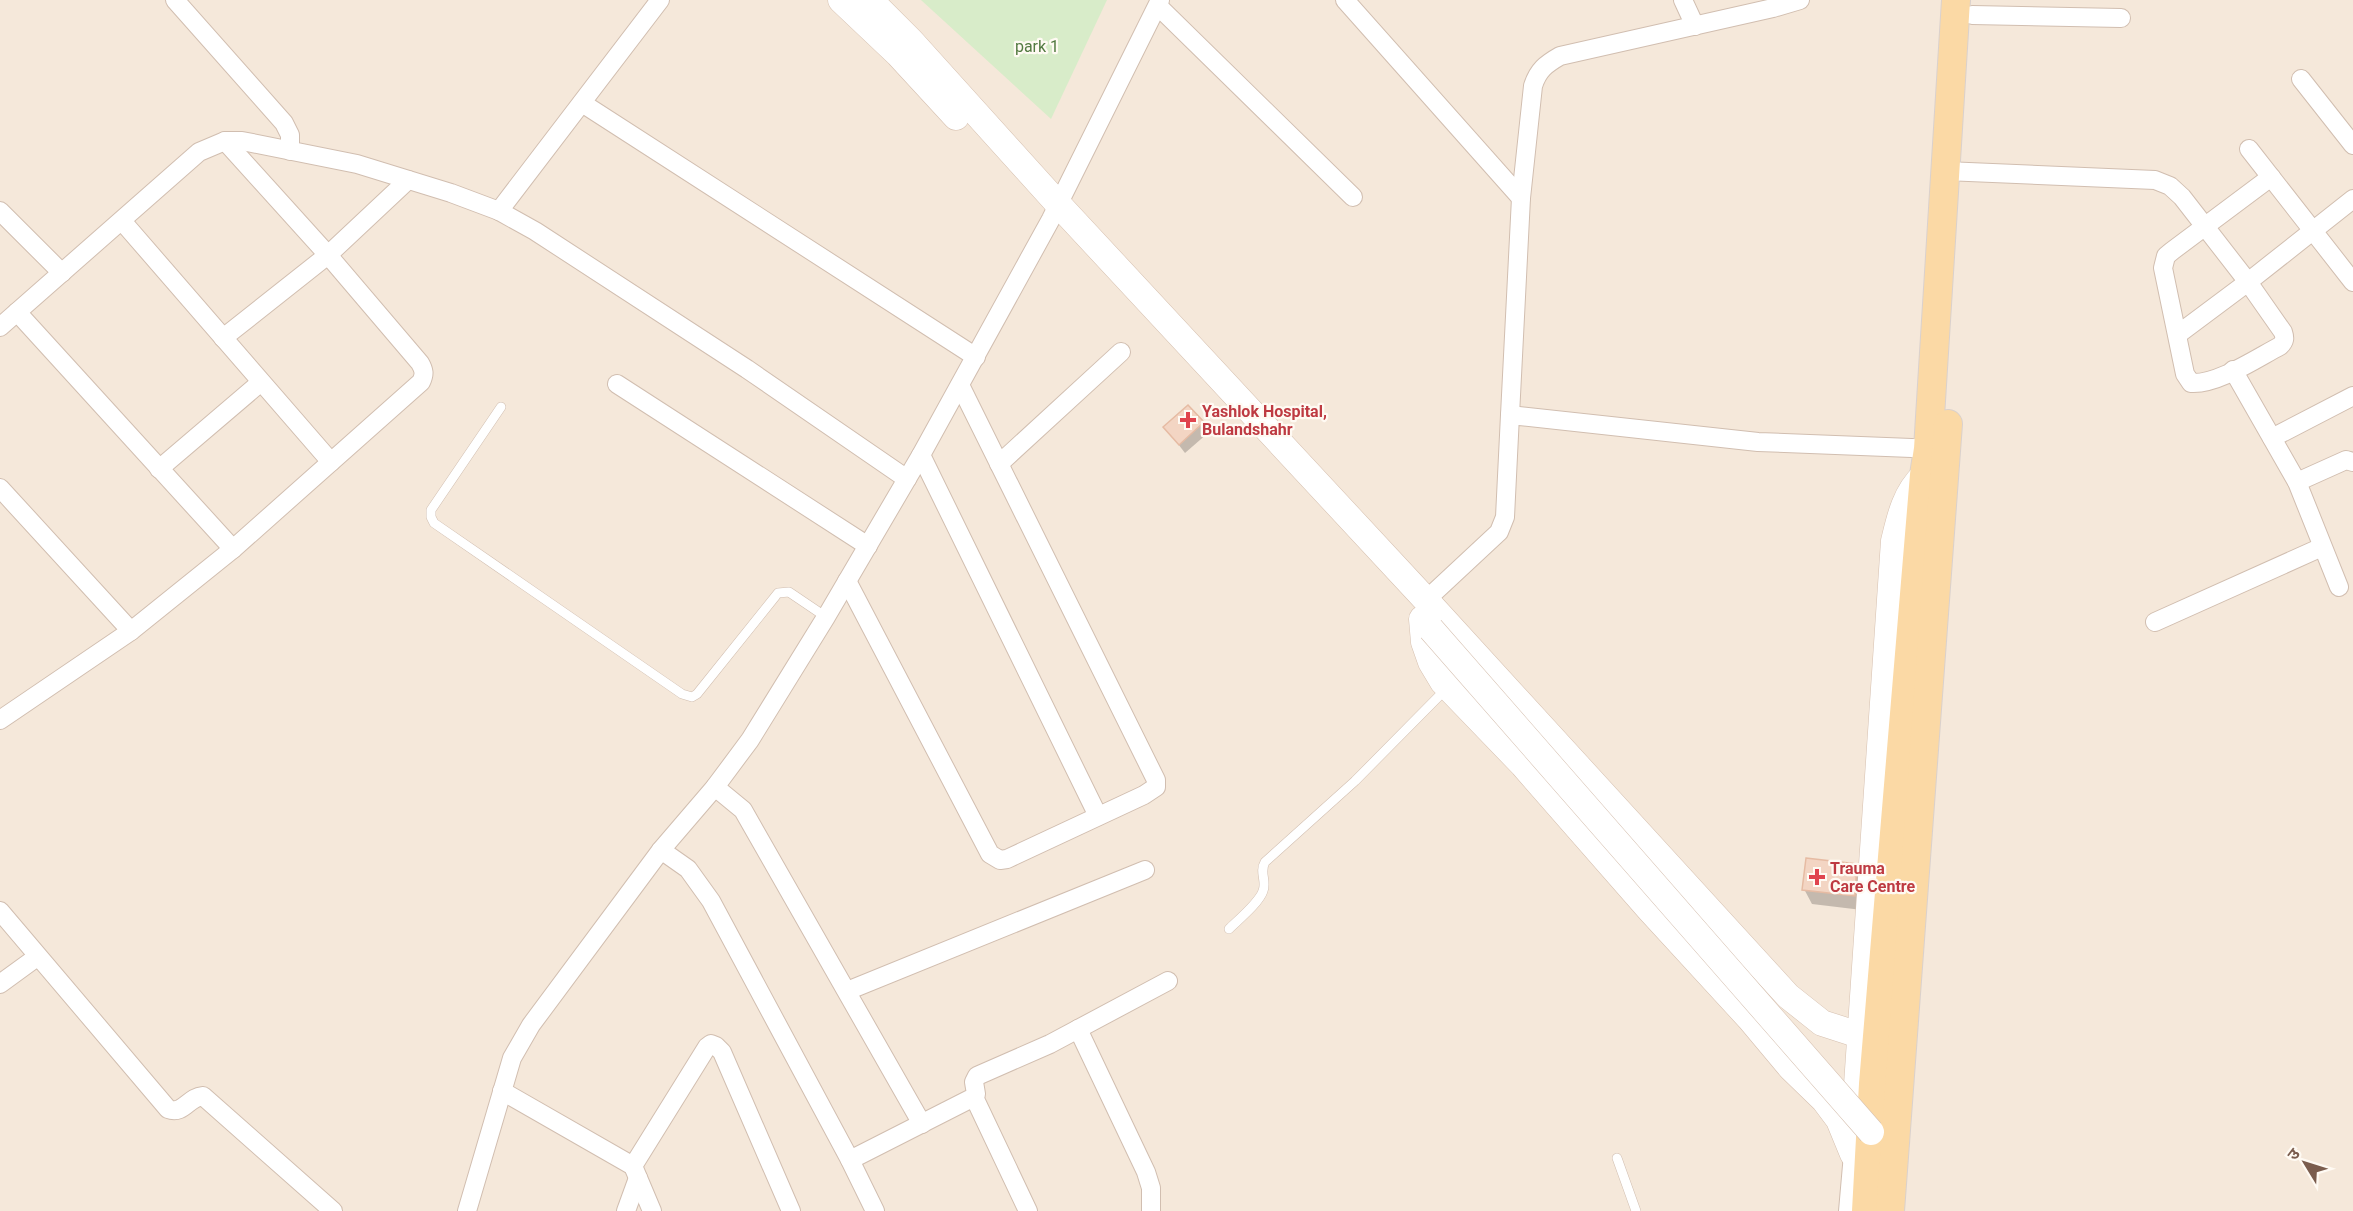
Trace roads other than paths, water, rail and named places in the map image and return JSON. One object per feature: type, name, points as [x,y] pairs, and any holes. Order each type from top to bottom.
[{"type":"main road","points":[[1890,1211],[1933,458],[1965,3]]},
{"type":"main road","points":[[1866,1211],[1874,1072],[1933,458]]},
{"type":"street","points":[[175,0],[284,123],[290,135],[290,151]]},
{"type":"street","points":[[499,211],[660,0]]},
{"type":"street","points":[[841,0],[1055,212],[1427,616],[1788,996],[1822,1023],[1859,1035]]},
{"type":"street","points":[[870,0],[911,41],[1055,212]]},
{"type":"street","points":[[1345,0],[1521,198]]},
{"type":"street","points":[[1683,0],[1695,26]]},
{"type":"street","points":[[1800,0],[1560,56],[1547,63],[1537,74],[1533,86],[1521,198],[1505,517],[1498,532],[1427,616],[1424,642],[1431,662],[1448,687],[1523,765],[1791,1068],[1824,1100],[1839,1120],[1853,1154]]},
{"type":"street","points":[[1947,0],[2121,18]]},
{"type":"street","points":[[467,1211],[512,1058],[531,1025],[661,850],[715,787],[750,740],[826,617],[921,455],[1055,212],[1159,3],[1353,197]]},
{"type":"street","points":[[2301,79],[2353,145]]},
{"type":"street","points":[[582,103],[976,357]]},
{"type":"street","points":[[0,720],[131,632],[234,549],[421,382],[424,369],[328,255],[225,141]]},
{"type":"street","points":[[0,327],[199,152],[225,141],[242,141],[357,164],[499,211],[535,231],[747,369],[907,479]]},
{"type":"street","points":[[2249,149],[2353,282]]},
{"type":"street","points":[[1953,171],[2155,180],[2170,186],[2182,197],[2205,226],[2248,282],[2285,337],[2280,346],[2213,380],[2199,384],[2191,383],[2185,374],[2163,268],[2164,262],[2172,251],[2205,226],[2271,177]]},
{"type":"street","points":[[223,338],[328,255],[408,180]]},
{"type":"street","points":[[2177,335],[2353,199]]},
{"type":"street","points":[[0,211],[62,273]]},
{"type":"street","points":[[122,221],[331,462]]},
{"type":"street","points":[[17,312],[234,549]]},
{"type":"street","points":[[999,464],[1121,352]]},
{"type":"street","points":[[2233,370],[2296,482],[2339,587]]},
{"type":"street","points":[[159,469],[261,382]]},
{"type":"street","points":[[617,384],[868,546]]},
{"type":"street","points":[[847,581],[990,854],[1000,860],[1007,859],[1154,791],[1156,780],[960,385]]},
{"type":"street","points":[[2272,438],[2353,396]]},
{"type":"street","points":[[1510,415],[1933,458]]},
{"type":"street","points":[[921,455],[1098,816]]},
{"type":"street","points":[[1848,1211],[1894,541],[1900,511],[1914,484],[1933,458]]},
{"type":"street","points":[[2296,482],[2346,460],[2353,462]]},
{"type":"street","points":[[0,488],[131,632]]},
{"type":"street","points":[[2155,622],[2322,547]]},
{"type":"street","points":[[1427,616],[1871,1132]]},
{"type":"street","points":[[715,787],[739,806],[922,1124]]},
{"type":"street","points":[[661,850],[688,869],[701,884],[850,1160],[875,1211]]},
{"type":"street","points":[[847,991],[1145,870]]},
{"type":"street","points":[[0,911],[168,1109],[174,1112],[181,1110],[193,1099],[203,1095],[333,1211]]},
{"type":"street","points":[[0,984],[37,957]]},
{"type":"street","points":[[1028,1211],[974,1097],[976,1094],[974,1082],[977,1076],[1050,1044],[1168,981]]},
{"type":"street","points":[[1078,1029],[1146,1172],[1151,1188],[1151,1211]]},
{"type":"street","points":[[626,1211],[636,1172],[707,1047],[711,1044],[722,1052],[791,1211]]},
{"type":"street","points":[[502,1091],[636,1172],[652,1211]]},
{"type":"street","points":[[850,1160],[974,1097]]},
{"type":"lane","points":[[501,407],[431,510],[434,523],[682,694],[692,697],[697,694],[778,593],[789,592],[826,617]]},
{"type":"lane","points":[[1229,929],[1261,896],[1264,885],[1262,871],[1265,862],[1355,781],[1448,687]]},
{"type":"lane","points":[[1617,1158],[1636,1211]]},
{"type":"place","name":"Yashlok Hospital, Bulandshahr","points":[[1188,420]]},
{"type":"place","name":"Trauma Care Centre","points":[[1817,877]]},
{"type":"park label","name":"park 1","points":[[1037,46]]}]
